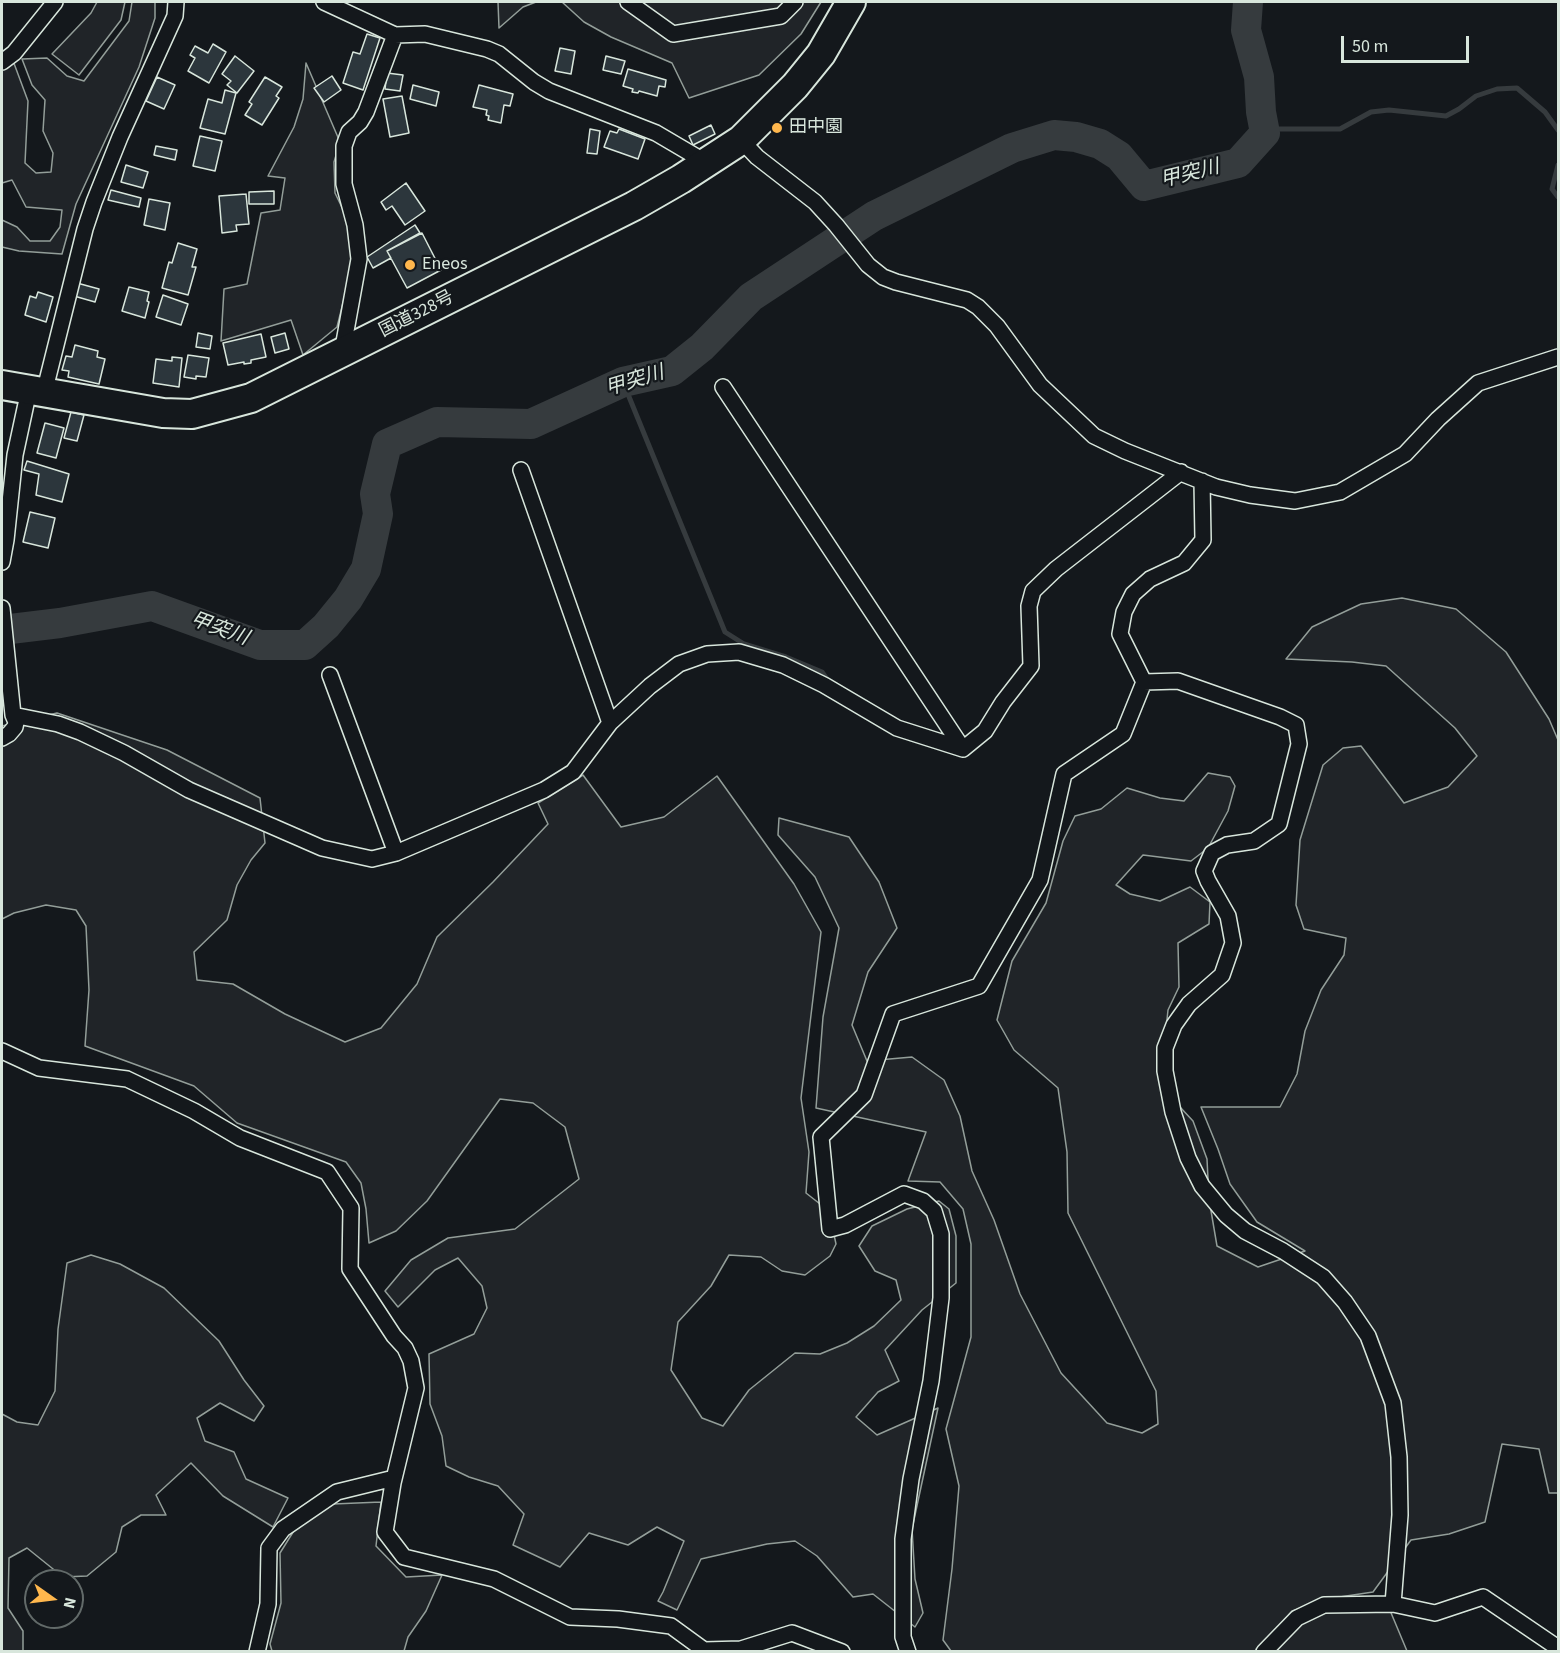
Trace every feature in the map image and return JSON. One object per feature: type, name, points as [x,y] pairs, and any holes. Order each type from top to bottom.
[{"type":"highway","name":"国道328号","points":[[25,390],[152,412],[192,414],[251,398],[634,206],[741,141],[795,86],[821,54],[851,2]]},
{"type":"street","points":[[2,62],[14,53],[55,2]]},
{"type":"street","points":[[2,562],[25,390],[94,202],[120,136],[175,16],[177,2]]},
{"type":"street","points":[[324,2],[395,35],[425,34],[499,54],[549,91],[656,134],[707,163]]},
{"type":"street","points":[[628,2],[672,34],[781,16],[795,2]]},
{"type":"street","points":[[342,353],[359,259],[355,225],[344,184],[344,146],[350,132],[366,112],[395,35]]},
{"type":"street","points":[[741,141],[815,202],[868,266],[883,277],[967,300],[978,307],[997,326],[1040,385],[1094,436],[1125,451],[1216,487],[1250,495],[1295,501],[1340,492],[1405,454],[1438,419],[1478,383],[1558,357]]},
{"type":"street","points":[[723,387],[963,749]]},
{"type":"street","points":[[521,470],[610,723]]},
{"type":"street","points":[[963,749],[985,731],[1003,702],[1031,666],[1029,606],[1034,591],[1056,569],[1181,472]]},
{"type":"street","points":[[908,1652],[903,1637],[903,1539],[911,1479],[931,1381],[941,1298],[941,1234],[934,1211],[923,1201],[904,1194],[845,1225],[830,1229],[821,1137],[864,1095],[893,1014],[979,986],[1040,880],[1064,774],[1123,734],[1144,682],[1120,634],[1124,612],[1133,594],[1150,579],[1184,563],[1203,540],[1202,481]]},
{"type":"street","points":[[2,608],[15,728],[2,738]]},
{"type":"street","points":[[13,715],[58,724],[80,732],[124,753],[189,790],[322,848],[372,859],[396,853],[544,790],[573,772],[610,723],[650,686],[679,664],[707,654],[738,652],[783,665],[824,685],[897,728],[963,749]]},
{"type":"street","points":[[330,675],[396,853]]},
{"type":"street","points":[[1144,682],[1178,681],[1296,725],[1299,744],[1279,824],[1254,840],[1227,845],[1212,853],[1204,871],[1228,916],[1233,943],[1222,975],[1189,1004],[1174,1025],[1165,1048],[1165,1071],[1173,1112],[1188,1158],[1202,1186],[1226,1215],[1245,1231],[1283,1251],[1323,1277],[1345,1302],[1368,1336],[1393,1403],[1399,1457],[1400,1515],[1393,1604]]},
{"type":"street","points":[[2,1051],[39,1068],[127,1079],[194,1111],[240,1138],[327,1172],[351,1208],[350,1269],[394,1336],[405,1348],[411,1361],[416,1388],[394,1478],[385,1532],[404,1557],[494,1579],[570,1617],[618,1619],[671,1626],[705,1650],[741,1648],[792,1633],[842,1652]]},
{"type":"street","points":[[257,1652],[268,1604],[269,1548],[283,1529],[337,1492],[394,1478]]},
{"type":"street","points":[[1264,1652],[1297,1618],[1324,1605],[1393,1604],[1435,1613],[1483,1597],[1558,1648]]},
{"type":"shaded area","points":[[97,2],[125,2],[121,20],[79,75],[52,54],[91,13]]},
{"type":"shaded area","points":[[132,2],[155,2],[155,18],[139,67],[76,204],[62,254],[19,251],[2,247],[2,220],[17,227],[30,241],[50,241],[60,227],[62,210],[26,207],[12,180],[2,183],[2,55],[12,58],[28,101],[25,163],[36,173],[51,172],[53,153],[43,131],[45,100],[32,85],[22,59],[47,58],[67,76],[84,81],[129,21]]},
{"type":"shaded area","points":[[498,2],[536,2],[523,7],[499,28]]},
{"type":"shaded area","points":[[562,2],[821,2],[801,34],[759,75],[689,98],[672,63],[611,37],[584,22]]},
{"type":"shaded area","points":[[306,63],[340,142],[334,162],[335,193],[350,224],[352,267],[337,327],[303,355],[291,320],[221,341],[224,289],[247,284],[261,213],[280,210],[285,178],[268,176],[294,127],[303,99]]},
{"type":"shaded area","points":[[1402,598],[1456,609],[1506,652],[1549,719],[1558,740],[1558,1493],[1549,1493],[1539,1449],[1502,1444],[1485,1522],[1449,1534],[1411,1540],[1373,1592],[1333,1598],[1292,1611],[1258,1651],[951,1651],[943,1640],[959,1486],[946,1429],[971,1337],[971,1244],[963,1209],[940,1182],[908,1181],[926,1132],[816,1108],[823,1017],[839,928],[815,877],[778,835],[779,818],[849,837],[879,882],[897,928],[868,972],[852,1025],[867,1061],[912,1057],[944,1080],[960,1116],[972,1171],[994,1220],[1020,1294],[1061,1373],[1107,1423],[1142,1433],[1158,1424],[1156,1391],[1068,1213],[1067,1152],[1058,1088],[1014,1050],[997,1020],[1012,961],[1046,903],[1063,841],[1075,816],[1101,809],[1127,788],[1160,798],[1184,801],[1208,773],[1230,777],[1235,786],[1228,811],[1208,848],[1191,861],[1143,855],[1116,885],[1130,894],[1160,901],[1190,887],[1210,902],[1209,924],[1178,943],[1179,987],[1168,1010],[1165,1039],[1167,1093],[1193,1121],[1207,1159],[1209,1199],[1217,1246],[1258,1267],[1305,1251],[1257,1222],[1230,1184],[1201,1107],[1280,1107],[1297,1074],[1305,1031],[1321,990],[1344,955],[1346,938],[1304,929],[1296,905],[1300,840],[1323,765],[1343,748],[1361,746],[1404,803],[1448,787],[1477,756],[1455,728],[1386,666],[1286,659],[1312,627],[1361,604]]},
{"type":"shaded area","points":[[57,713],[167,750],[260,798],[265,843],[251,860],[237,885],[227,920],[194,952],[197,980],[233,984],[285,1014],[345,1042],[381,1028],[417,984],[437,937],[548,824],[538,803],[583,775],[621,827],[664,817],[717,776],[794,884],[821,932],[801,1098],[809,1152],[806,1193],[829,1211],[836,1244],[830,1256],[805,1275],[782,1271],[761,1257],[729,1255],[711,1286],[678,1322],[671,1370],[702,1418],[723,1426],[749,1390],[795,1353],[820,1354],[847,1343],[874,1326],[901,1300],[896,1280],[875,1271],[859,1246],[872,1226],[907,1209],[939,1201],[949,1209],[956,1236],[956,1283],[922,1310],[885,1350],[899,1381],[878,1392],[856,1417],[877,1435],[938,1408],[912,1529],[915,1579],[923,1613],[915,1627],[873,1594],[853,1597],[817,1556],[795,1541],[767,1544],[701,1559],[677,1610],[658,1601],[684,1541],[657,1527],[628,1545],[589,1533],[560,1567],[513,1545],[524,1514],[498,1486],[469,1477],[446,1466],[442,1436],[430,1404],[429,1354],[474,1334],[487,1308],[482,1286],[458,1258],[435,1270],[398,1307],[385,1291],[411,1260],[448,1238],[515,1229],[579,1179],[565,1127],[533,1103],[500,1099],[427,1201],[396,1231],[369,1243],[361,1183],[346,1162],[237,1123],[194,1086],[85,1046],[89,990],[86,926],[76,910],[46,905],[14,913],[2,919],[2,726]]},
{"type":"shaded area","points":[[91,1255],[120,1264],[164,1288],[219,1341],[264,1406],[254,1421],[220,1403],[197,1418],[205,1441],[234,1452],[246,1479],[288,1498],[273,1527],[223,1496],[191,1463],[156,1495],[166,1515],[141,1515],[122,1527],[116,1552],[87,1576],[84,1576],[84,1569],[53,1569],[27,1548],[9,1558],[8,1608],[23,1631],[23,1651],[2,1651],[2,1414],[17,1422],[38,1425],[55,1391],[58,1329],[67,1263]]},
{"type":"shaded area","points":[[381,1502],[376,1546],[406,1577],[442,1575],[426,1611],[408,1637],[404,1651],[272,1651],[270,1644],[281,1603],[280,1553],[300,1521],[333,1504]]},
{"type":"shaded area","points":[[1389,1608],[1407,1651],[1275,1652],[1286,1638],[1314,1612]]},
{"type":"building","points":[[367,34],[380,38],[363,90],[343,83],[353,52],[360,54]]},
{"type":"building","points":[[213,44],[226,52],[209,83],[188,71],[195,58],[190,55],[195,46],[208,53]]},
{"type":"building","points":[[560,48],[575,51],[571,74],[555,71]]},
{"type":"building","points":[[235,56],[254,71],[237,93],[227,85],[231,81],[222,74]]},
{"type":"building","points":[[606,56],[625,61],[621,74],[603,70]]},
{"type":"building","points":[[628,69],[666,80],[665,87],[659,86],[657,96],[639,91],[638,93],[632,92],[633,89],[623,86]]},
{"type":"building","points":[[387,73],[403,75],[400,91],[385,89]]},
{"type":"building","points":[[332,76],[341,90],[324,102],[314,88]]},
{"type":"building","points":[[157,77],[175,85],[164,109],[146,101]]},
{"type":"building","points":[[265,77],[282,87],[276,96],[279,98],[262,125],[245,115],[252,104],[249,102]]},
{"type":"building","points":[[413,85],[439,92],[436,106],[410,99]]},
{"type":"building","points":[[479,85],[513,94],[510,106],[504,105],[501,123],[488,120],[487,110],[473,107]]},
{"type":"building","points":[[225,90],[236,93],[225,134],[200,128],[208,99],[222,103]]},
{"type":"building","points":[[402,96],[409,133],[390,137],[383,99]]},
{"type":"building","points":[[711,125],[715,134],[693,145],[689,136]]},
{"type":"building","points":[[590,129],[600,131],[597,154],[587,153]]},
{"type":"building","points":[[619,129],[645,139],[638,159],[604,147],[610,131],[617,133]]},
{"type":"building","points":[[200,136],[222,141],[215,171],[193,166]]},
{"type":"building","points":[[156,146],[177,150],[175,160],[154,155]]},
{"type":"building","points":[[126,165],[148,172],[143,188],[121,182]]},
{"type":"building","points":[[406,183],[425,211],[405,225],[392,206],[386,210],[381,202]]},
{"type":"building","points":[[111,190],[141,198],[139,207],[108,200]]},
{"type":"building","points":[[274,191],[274,204],[249,204],[249,192]]},
{"type":"building","points":[[246,194],[249,224],[236,225],[237,231],[222,233],[219,196]]},
{"type":"building","points":[[149,199],[170,203],[165,230],[144,225]]},
{"type":"building","points":[[415,225],[420,233],[387,251],[391,258],[373,268],[367,257]]},
{"type":"building","points":[[422,233],[441,270],[407,288],[387,251]]},
{"type":"building","points":[[178,243],[197,249],[192,267],[196,267],[188,295],[162,288],[169,262],[172,263]]},
{"type":"building","points":[[77,283],[99,289],[95,302],[74,296]]},
{"type":"building","points":[[129,287],[149,292],[145,318],[122,311]]},
{"type":"building","points":[[38,292],[53,297],[46,322],[25,315],[30,296],[36,298]]},
{"type":"building","points":[[163,295],[188,304],[181,325],[156,317]]},
{"type":"building","points":[[198,333],[212,336],[210,349],[196,347]]},
{"type":"building","points":[[285,333],[289,349],[275,353],[271,337]]},
{"type":"building","points":[[261,334],[266,357],[251,360],[251,363],[228,365],[223,343]]},
{"type":"building","points":[[75,345],[98,351],[97,357],[105,359],[99,384],[68,377],[69,371],[62,370],[66,356],[72,357]]},
{"type":"building","points":[[188,355],[209,358],[206,377],[196,376],[196,379],[184,377]]},
{"type":"building","points":[[172,357],[182,358],[179,387],[153,383],[156,359],[172,361]]},
{"type":"building","points":[[71,412],[84,415],[77,441],[64,438]]},
{"type":"building","points":[[45,423],[64,428],[56,458],[37,453]]},
{"type":"building","points":[[27,461],[69,474],[62,502],[36,495],[39,474],[24,470]]},
{"type":"building","points":[[30,512],[55,518],[48,548],[23,542]]},
{"type":"waterway","name":"甲突川","points":[[2,630],[60,623],[152,606],[260,645],[305,645],[326,626],[348,599],[366,569],[378,514],[375,494],[387,444],[437,422],[531,424],[623,382],[672,371],[702,347],[751,297],[874,216],[1012,148],[1054,135],[1076,137],[1100,144],[1119,156],[1144,186],[1238,163],[1265,133],[1259,77],[1246,30],[1248,2]]},
{"type":"waterway","points":[[1264,129],[1340,129],[1371,112],[1389,110],[1446,116],[1476,96],[1497,89],[1517,88],[1545,112],[1558,130]]},
{"type":"waterway","points":[[1558,165],[1552,189],[1558,197]]},
{"type":"waterway","points":[[623,382],[725,632],[744,644],[786,657],[822,672],[829,682]]},
{"type":"place","name":"田中園","points":[[777,128]]},
{"type":"place","name":"Eneos","points":[[410,265]]}]
